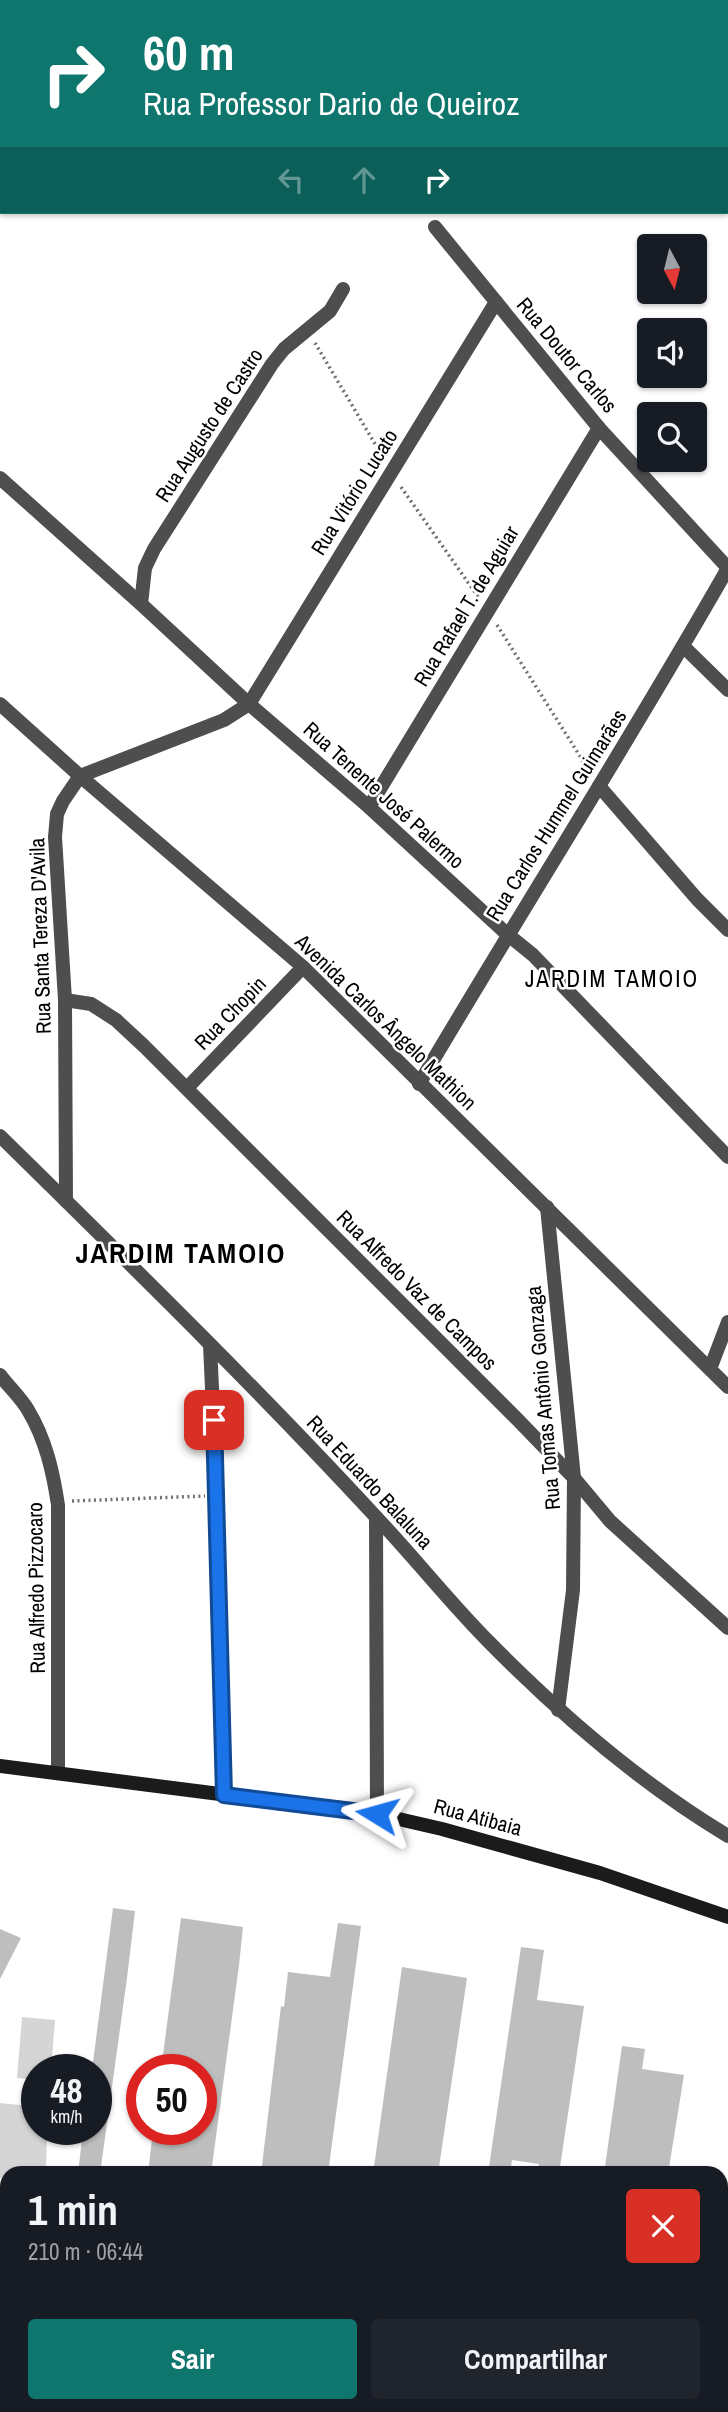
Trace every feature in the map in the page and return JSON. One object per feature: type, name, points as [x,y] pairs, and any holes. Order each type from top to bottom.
[{"type":"main road","name":"Rua Atibaia","points":[[0,1766],[377,1814],[442,1829],[600,1873],[728,1917]]},
{"type":"street","name":"Rua Doutor Carlos","points":[[435,226],[599,428],[728,568]]},
{"type":"street","name":"Rua Augusto de Castro","points":[[141,604],[145,568],[154,549],[272,364],[284,349],[330,311],[344,289]]},
{"type":"street","name":"Rua Vitório Lucato","points":[[249,704],[496,302]]},
{"type":"street","name":"Rua Rafael T. de Aguiar","points":[[369,807],[599,428]]},
{"type":"street","name":"Rua Tenente José Palermo","points":[[0,478],[249,704],[369,807],[533,955],[728,1157]]},
{"type":"street","name":"Rua Carlos Hummel Guimarães","points":[[419,1084],[507,934],[684,647],[728,568]]},
{"type":"street","points":[[684,647],[728,690]]},
{"type":"street","name":"Avenida Carlos Ângelo Mathion","points":[[0,704],[303,967],[728,1388]]},
{"type":"street","points":[[80,776],[223,720],[249,704]]},
{"type":"street","name":"Rua Santa Tereza D'Avila","points":[[66,1201],[65,1000],[55,837],[57,814],[80,776]]},
{"type":"street","points":[[598,786],[697,899],[728,930]]},
{"type":"street","name":"Rua Chopin","points":[[187,1088],[303,967]]},
{"type":"street","name":"Rua Alfredo Vaz de Campos","points":[[65,1000],[91,1004],[116,1020],[187,1088],[574,1478],[610,1521],[728,1628]]},
{"type":"street","name":"Rua Eduardo Balaluna","points":[[0,1136],[210,1345],[376,1517],[488,1641],[558,1710],[688,1812],[728,1836]]},
{"type":"street","name":"Rua Tomas Antônio Gonzaga","points":[[547,1207],[574,1478],[573,1590],[558,1710]]},
{"type":"street","points":[[710,1369],[728,1322]]},
{"type":"street","points":[[210,1345],[217,1495],[224,1795]]},
{"type":"street","name":"Rua Alfredo Pizzocaro","points":[[0,1376],[27,1408],[42,1439],[52,1466],[58,1505],[58,1773]]},
{"type":"street","points":[[376,1517],[377,1814]]},
{"type":"path","points":[[307,331],[391,472],[487,611],[598,786]]},
{"type":"path","points":[[75,1500],[217,1495]]},
{"type":"shaded area","points":[[22,2017],[55,2020],[52,2054],[21,2054],[21,2078],[17,2078]]},
{"type":"shaded area","points":[[0,2103],[21,2105],[21,2145],[47,2145],[46,2166],[0,2166]]},
{"type":"building","points":[[113,1908],[135,1911],[112,2087],[112,2054],[94,2054]]},
{"type":"building","points":[[181,1918],[243,1927],[217,2129],[217,2054],[163,2054]]},
{"type":"building","points":[[338,1923],[361,1926],[329,2166],[262,2166],[281,2006],[284,2007],[288,1972],[330,1977]]},
{"type":"building","points":[[0,1929],[21,1938],[0,1979]]},
{"type":"building","points":[[521,1947],[544,1950],[537,2000],[584,2006],[560,2166],[539,2166],[512,2160],[511,2166],[489,2166]]},
{"type":"building","points":[[402,1967],[467,1978],[439,2166],[374,2166]]},
{"type":"building","points":[[622,2046],[645,2049],[642,2069],[684,2075],[669,2166],[605,2166]]},
{"type":"building","points":[[81,2145],[104,2145],[101,2166],[79,2166]]},
{"type":"building","points":[[151,2145],[215,2145],[212,2166],[149,2166]]},
{"type":"district","name":"JARDIM TAMOIO","points":[[612,978]]},
{"type":"district","name":"JARDIM TAMOIO","points":[[181,1253]]},
{"type":"route","points":[[214,1420],[224,1795],[377,1814]]}]
